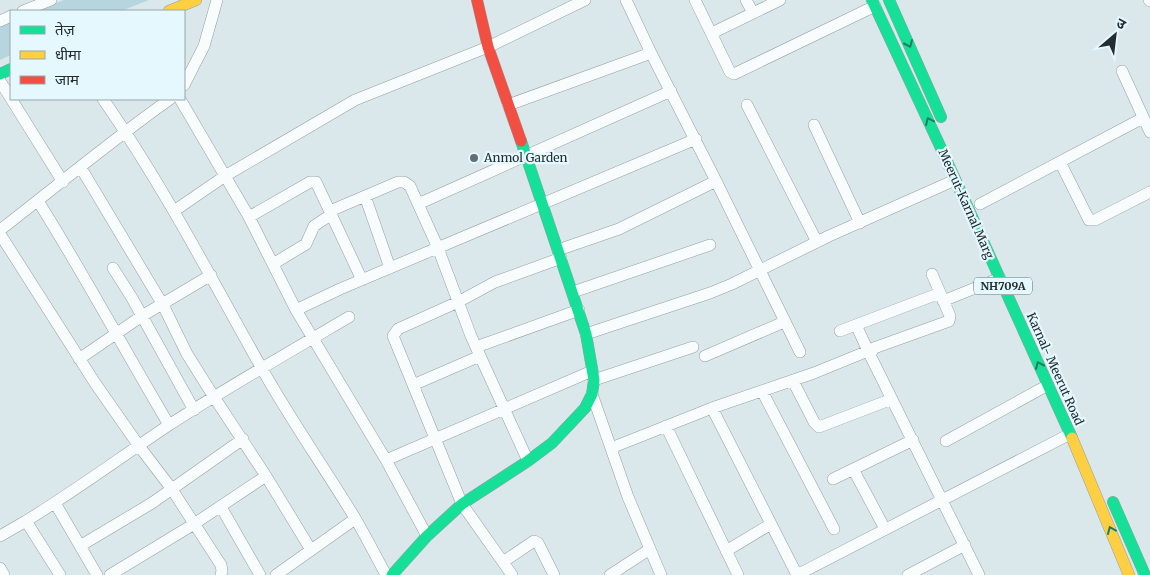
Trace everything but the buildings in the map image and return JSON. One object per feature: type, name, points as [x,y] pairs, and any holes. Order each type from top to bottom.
[{"type":"main road","points":[[171,10],[196,0]]},
{"type":"main road","points":[[392,575],[427,536],[462,504],[552,443],[585,408],[592,394],[593,376],[586,334],[527,156],[488,47],[478,0]]},
{"type":"main road","points":[[889,0],[945,124]]},
{"type":"main road","name":"Meerut-Karnal Marg","points":[[873,3],[1070,434],[1129,575]]},
{"type":"main road","points":[[1108,489],[1146,575]]},
{"type":"street","points":[[185,83],[204,46],[217,0]]},
{"type":"street","points":[[174,211],[225,176],[355,100],[488,47],[585,0]]},
{"type":"street","points":[[626,0],[800,352]]},
{"type":"street","points":[[695,0],[730,72],[737,74],[873,3]]},
{"type":"street","points":[[746,0],[753,13]]},
{"type":"street","points":[[712,33],[780,0]]},
{"type":"street","points":[[25,10],[46,1]]},
{"type":"street","points":[[508,105],[651,53]]},
{"type":"street","points":[[1122,72],[1150,132]]},
{"type":"street","points":[[0,81],[10,97]]},
{"type":"street","points":[[418,204],[671,91]]},
{"type":"street","points":[[12,100],[63,182]]},
{"type":"street","points":[[104,100],[174,211],[262,368],[313,454],[355,519],[386,575]]},
{"type":"street","points":[[0,230],[81,168],[125,131],[169,100]]},
{"type":"street","points":[[181,100],[249,217],[296,310],[386,460],[427,536]]},
{"type":"street","points":[[747,105],[817,242]]},
{"type":"street","points":[[980,204],[1143,118]]},
{"type":"street","points":[[814,125],[860,222]]},
{"type":"street","points":[[296,310],[390,268],[696,139]]},
{"type":"street","points":[[1060,162],[1090,220],[1096,220],[1150,192]]},
{"type":"street","points":[[81,168],[162,305],[187,354],[243,439],[311,550]]},
{"type":"street","points":[[586,334],[710,293],[860,222],[955,180]]},
{"type":"street","points":[[249,217],[313,181],[318,183],[362,280]]},
{"type":"street","points":[[273,264],[306,244],[314,226],[331,213],[401,181],[410,186],[438,248],[478,351],[528,461]]},
{"type":"street","points":[[512,575],[462,504],[396,344],[393,336],[394,333],[398,329],[458,302],[495,282],[619,228],[716,181]]},
{"type":"street","points":[[365,196],[390,268]]},
{"type":"street","points":[[38,201],[68,248],[115,334],[169,426]]},
{"type":"street","points":[[0,234],[79,359],[139,446],[171,488],[221,564],[221,575]]},
{"type":"street","points":[[573,292],[710,246]]},
{"type":"street","points":[[113,268],[194,410]]},
{"type":"street","points":[[611,448],[712,408],[793,381],[869,353],[874,348],[949,321],[950,316],[932,274]]},
{"type":"street","points":[[79,359],[142,316],[211,275]]},
{"type":"street","points":[[840,331],[1000,278]]},
{"type":"street","points":[[413,385],[478,351],[579,310]]},
{"type":"street","points":[[0,536],[56,503],[214,397],[349,317]]},
{"type":"street","points":[[706,356],[784,322]]},
{"type":"street","points":[[856,325],[979,575]]},
{"type":"street","points":[[386,460],[503,409],[593,376],[693,347]]},
{"type":"street","points":[[793,381],[814,422],[819,426],[892,399]]},
{"type":"street","points":[[946,441],[1048,385]]},
{"type":"street","points":[[762,391],[834,529]]},
{"type":"street","points":[[592,394],[628,497],[662,575]]},
{"type":"street","points":[[712,408],[797,575],[1070,434]]},
{"type":"street","points":[[666,426],[738,575]]},
{"type":"street","points":[[80,546],[136,513],[243,439]]},
{"type":"street","points":[[833,479],[913,440]]},
{"type":"street","points":[[853,469],[885,529]]},
{"type":"street","points":[[110,575],[194,524],[266,476]]},
{"type":"street","points":[[56,503],[98,575]]},
{"type":"street","points":[[220,506],[260,575]]},
{"type":"street","points":[[276,575],[355,519]]},
{"type":"street","points":[[26,521],[60,575]]},
{"type":"street","points":[[726,551],[771,524]]},
{"type":"street","points":[[503,562],[534,541],[538,543],[554,575]]},
{"type":"street","points":[[908,575],[965,544]]},
{"type":"street","points":[[610,575],[650,549]]},
{"type":"street","points":[[0,568],[4,575]]},
{"type":"shaded area","points":[[64,0],[149,0],[124,10],[39,10]]},
{"type":"shaded area","points":[[10,21],[10,55],[0,60],[0,26]]},
{"type":"traffic: fast","points":[[872,0],[1072,438]]},
{"type":"traffic: fast","points":[[889,0],[941,117]]},
{"type":"traffic: fast","points":[[0,74],[10,69]]},
{"type":"traffic: fast","points":[[392,575],[427,536],[462,504],[552,443],[585,408],[592,394],[594,380],[586,334],[521,141]]},
{"type":"traffic: fast","points":[[1113,502],[1145,575]]},
{"type":"traffic: slow","points":[[171,10],[196,0]]},
{"type":"traffic: slow","points":[[1072,438],[1129,575]]},
{"type":"traffic: jam","points":[[477,0],[488,47],[521,141]]},
{"type":"place","name":"Anmol Garden","points":[[474,158]]}]
